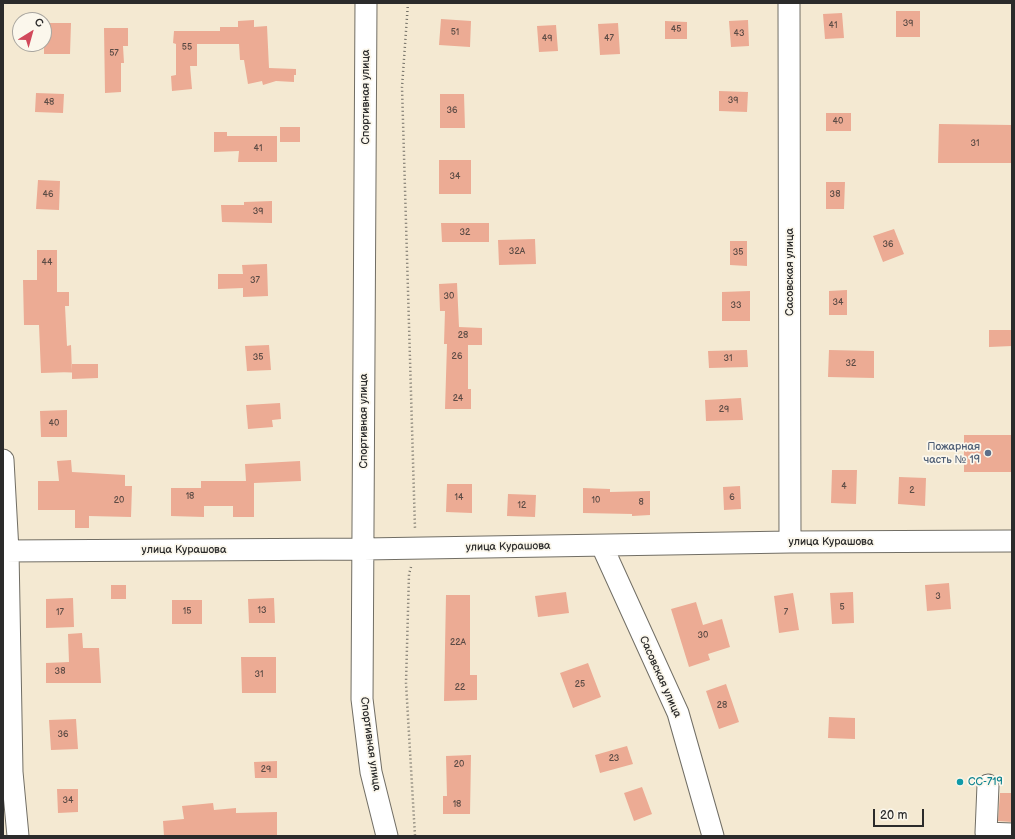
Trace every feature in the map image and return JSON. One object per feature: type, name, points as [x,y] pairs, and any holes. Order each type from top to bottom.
[{"type":"street","name":"Спортивная улица","points":[[366,3],[362,699],[371,772],[387,836]]},
{"type":"street","name":"Сасовская улица","points":[[789,3],[790,542]]},
{"type":"street","points":[[3,460],[12,772],[18,836]]},
{"type":"street","name":"улица Курашова","points":[[5,551],[416,549],[790,542],[1012,541]]},
{"type":"street","name":"Сасовская улица","points":[[602,546],[678,713],[713,836]]},
{"type":"street","points":[[988,786],[986,833],[1012,834]]},
{"type":"path","points":[[408,3],[402,87],[416,549],[409,574],[406,683],[415,836]]},
{"type":"building","points":[[896,11],[920,11],[920,37],[896,37]]},
{"type":"building","points":[[842,13],[844,38],[825,39],[823,14]]},
{"type":"building","points":[[441,19],[471,21],[470,47],[439,45]]},
{"type":"building","points":[[254,20],[254,27],[267,26],[269,68],[296,69],[294,82],[276,81],[263,85],[262,81],[248,84],[244,60],[240,60],[239,44],[197,44],[197,66],[190,66],[192,89],[172,91],[171,76],[176,75],[176,44],[173,43],[174,31],[220,31],[220,27],[238,27],[238,21]]},
{"type":"building","points":[[748,20],[749,46],[731,47],[729,21]]},
{"type":"building","points":[[665,21],[687,22],[687,39],[665,39]]},
{"type":"building","points":[[52,23],[71,23],[70,54],[44,54],[44,52],[52,52]]},
{"type":"building","points":[[618,23],[620,54],[600,55],[598,24]]},
{"type":"building","points":[[556,25],[558,51],[539,52],[537,26]]},
{"type":"building","points":[[104,28],[128,28],[128,46],[123,46],[124,63],[121,63],[121,92],[105,93]]},
{"type":"building","points":[[719,91],[748,92],[747,112],[719,111]]},
{"type":"building","points":[[36,93],[64,94],[63,113],[35,112]]},
{"type":"building","points":[[440,94],[464,94],[465,128],[440,128]]},
{"type":"building","points":[[826,113],[851,113],[851,131],[826,131]]},
{"type":"building","points":[[939,124],[1012,125],[1012,163],[938,163]]},
{"type":"building","points":[[280,127],[300,127],[300,142],[280,142]]},
{"type":"building","points":[[214,132],[227,132],[227,136],[277,136],[277,162],[238,162],[239,151],[214,152]]},
{"type":"building","points":[[439,160],[471,160],[471,194],[439,194]]},
{"type":"building","points":[[38,180],[60,181],[59,210],[36,209]]},
{"type":"building","points":[[826,182],[845,182],[844,209],[826,209]]},
{"type":"building","points":[[272,201],[272,223],[222,222],[221,205],[244,205],[244,202]]},
{"type":"building","points":[[441,223],[489,223],[489,242],[442,242]]},
{"type":"building","points":[[894,229],[904,254],[883,262],[873,236]]},
{"type":"building","points":[[535,239],[536,264],[499,265],[498,240]]},
{"type":"building","points":[[730,241],[747,241],[747,266],[730,265]]},
{"type":"building","points":[[37,250],[57,250],[57,292],[69,292],[69,306],[65,306],[67,346],[71,345],[72,372],[41,373],[39,325],[24,325],[23,280],[37,280]]},
{"type":"building","points":[[267,264],[268,296],[243,297],[243,288],[218,289],[218,274],[243,274],[242,265]]},
{"type":"building","points":[[457,283],[459,327],[482,328],[482,345],[468,345],[468,389],[471,389],[471,409],[445,409],[447,344],[444,344],[445,311],[440,311],[439,284]]},
{"type":"building","points":[[847,290],[847,315],[829,315],[829,291]]},
{"type":"building","points":[[750,291],[750,321],[722,321],[722,292]]},
{"type":"building","points":[[989,330],[1012,330],[1012,346],[989,347]]},
{"type":"building","points":[[269,345],[271,370],[247,371],[245,346]]},
{"type":"building","points":[[747,350],[748,367],[709,368],[708,351]]},
{"type":"building","points":[[829,350],[874,351],[874,378],[828,377]]},
{"type":"building","points":[[72,364],[98,364],[98,378],[72,379]]},
{"type":"building","points":[[741,398],[743,420],[706,421],[705,400]]},
{"type":"building","points":[[280,403],[281,419],[272,420],[273,427],[248,429],[246,405]]},
{"type":"building","points":[[67,410],[67,437],[41,437],[40,411]]},
{"type":"building","name":"Пожарная часть № 19","points":[[964,435],[1012,435],[1012,472],[964,472]]},
{"type":"building","points":[[71,460],[72,472],[125,475],[125,486],[132,486],[131,517],[89,516],[89,528],[75,528],[75,510],[38,510],[38,481],[59,481],[57,461]]},
{"type":"building","points":[[300,461],[301,481],[254,483],[254,517],[233,517],[233,506],[204,506],[204,517],[171,516],[171,488],[201,488],[201,481],[246,481],[245,464]]},
{"type":"building","points":[[832,470],[857,470],[856,504],[831,503]]},
{"type":"building","points":[[899,477],[926,478],[925,506],[898,504]]},
{"type":"building","points":[[447,484],[472,484],[472,513],[446,512]]},
{"type":"building","points":[[740,486],[741,509],[724,510],[723,487]]},
{"type":"building","points":[[583,488],[610,489],[610,492],[650,491],[650,515],[632,516],[632,514],[583,513]]},
{"type":"building","points":[[508,494],[536,495],[535,517],[507,516]]},
{"type":"building","points":[[949,583],[951,609],[927,611],[925,585]]},
{"type":"building","points":[[111,585],[126,585],[126,599],[111,599]]},
{"type":"building","points":[[566,592],[569,613],[538,617],[535,596]]},
{"type":"building","points":[[853,592],[854,623],[832,624],[830,593]]},
{"type":"building","points":[[793,593],[799,630],[779,633],[774,596]]},
{"type":"building","points":[[446,595],[470,595],[470,675],[477,675],[477,700],[444,701]]},
{"type":"building","points":[[73,598],[74,627],[46,628],[46,599]]},
{"type":"building","points":[[274,598],[275,623],[249,623],[248,599]]},
{"type":"building","points":[[172,600],[202,600],[202,624],[172,624]]},
{"type":"building","points":[[696,602],[703,625],[722,619],[730,647],[708,654],[710,660],[689,667],[671,609]]},
{"type":"building","points":[[82,633],[83,648],[99,648],[101,683],[46,683],[46,663],[69,662],[68,634]]},
{"type":"building","points":[[241,657],[276,657],[276,693],[242,693]]},
{"type":"building","points":[[588,663],[601,697],[573,708],[560,673]]},
{"type":"building","points":[[726,684],[739,722],[719,729],[706,691]]},
{"type":"building","points":[[829,717],[855,718],[855,739],[828,738]]},
{"type":"building","points":[[76,719],[78,749],[51,750],[49,720]]},
{"type":"building","points":[[627,746],[633,764],[600,773],[595,755]]},
{"type":"building","points":[[471,755],[470,814],[443,814],[443,796],[447,796],[446,756]]},
{"type":"building","points":[[277,761],[277,778],[255,778],[254,762]]},
{"type":"building","points":[[642,787],[652,814],[634,821],[624,793]]},
{"type":"building","points":[[57,789],[78,789],[78,812],[58,813]]},
{"type":"building","points":[[1000,793],[1012,793],[1012,822],[998,821]]},
{"type":"building","points":[[213,803],[214,810],[236,808],[236,813],[277,812],[277,836],[164,836],[163,821],[184,819],[182,806]]},
{"type":"place","name":"Пожарная часть № 19","points":[[988,453]]},
{"type":"place","name":"СС-719","points":[[960,782]]}]
